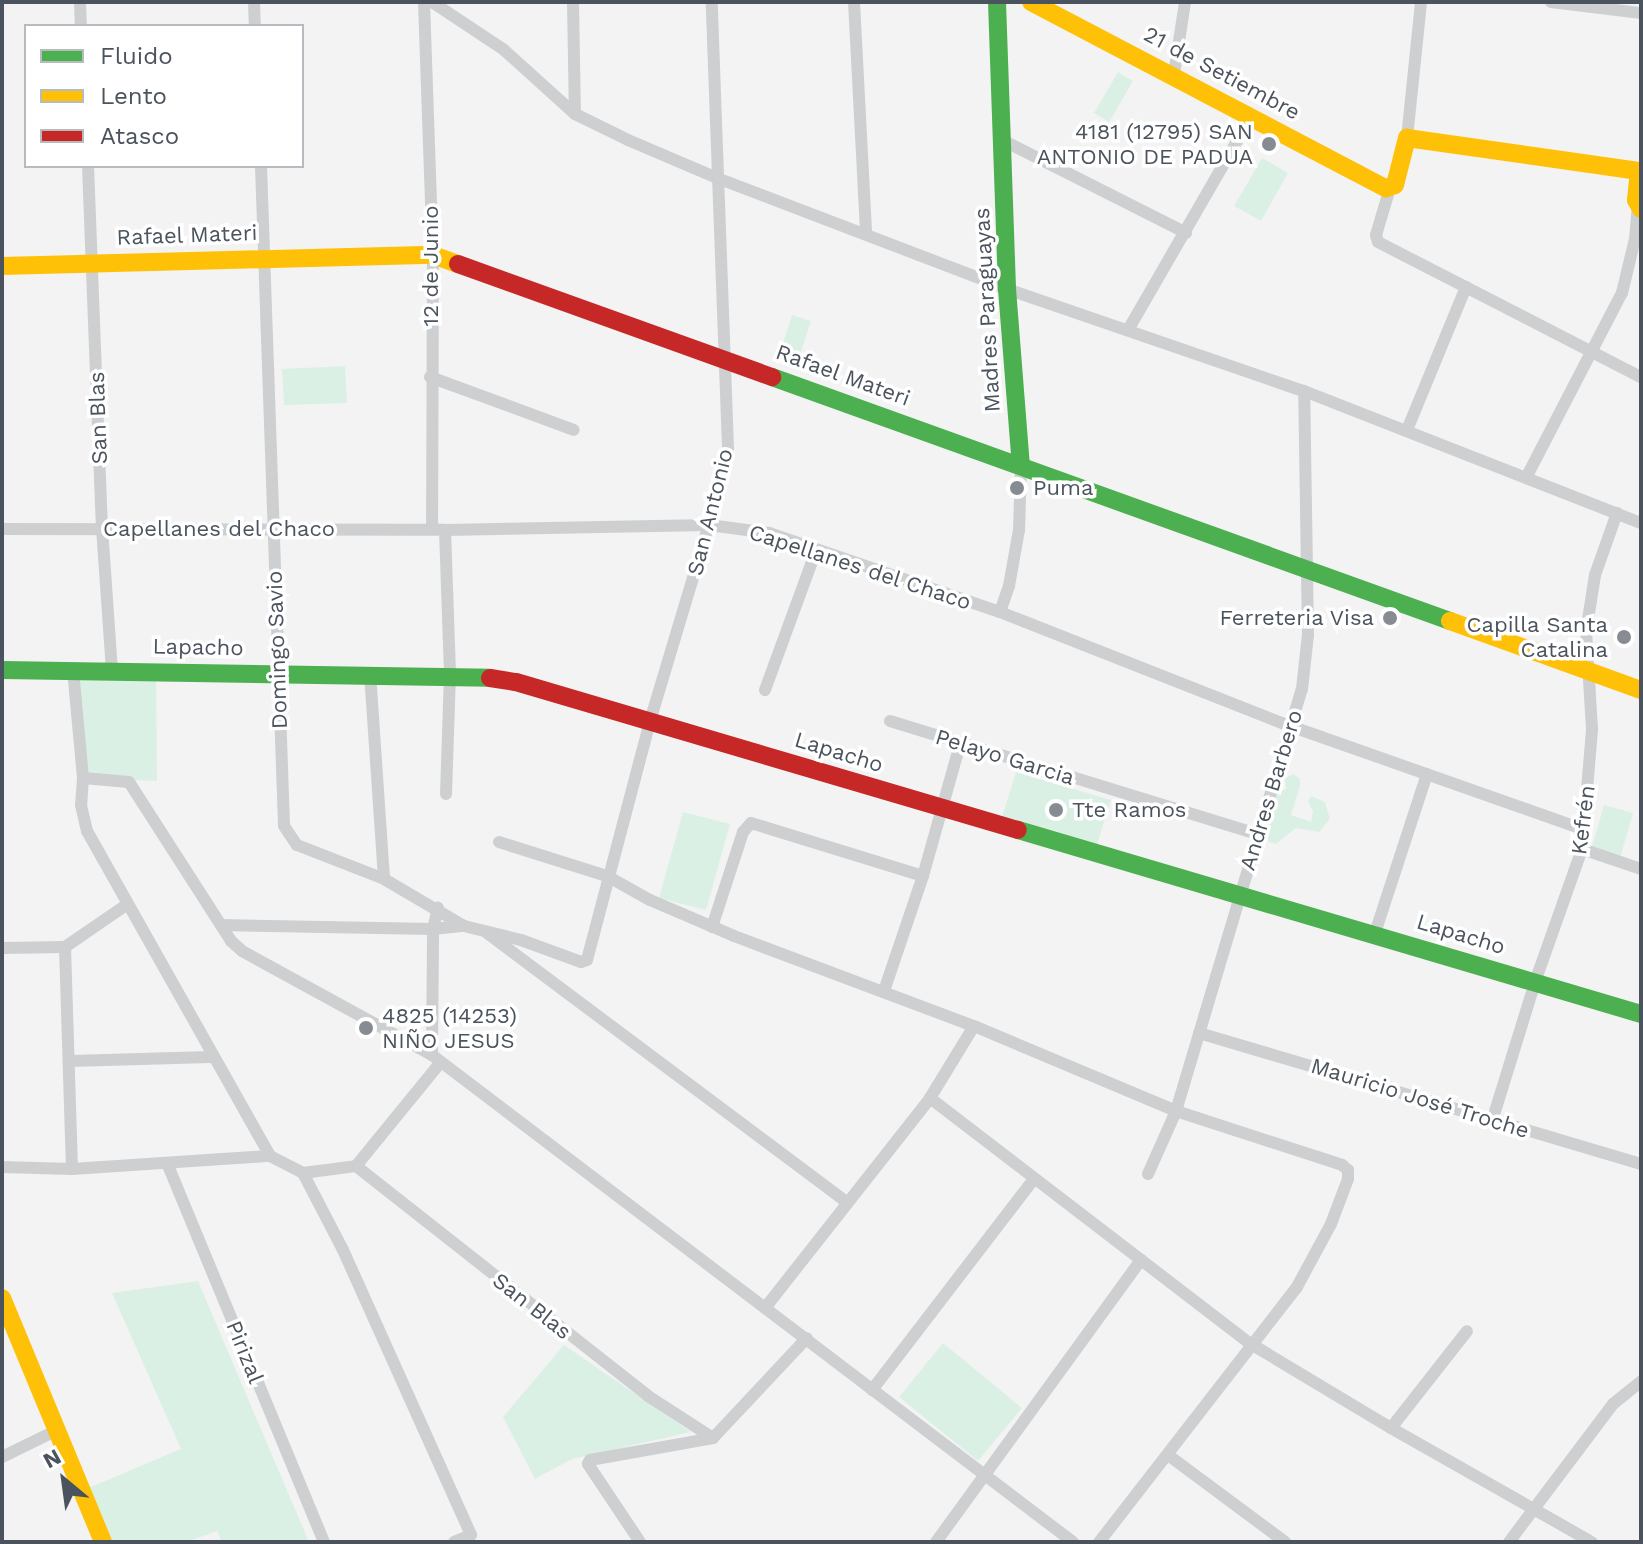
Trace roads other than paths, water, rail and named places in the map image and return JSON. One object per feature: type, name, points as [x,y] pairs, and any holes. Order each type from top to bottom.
[{"type":"main road","name":"Madres Paraguayas","points":[[997,2],[1007,289],[1021,465]]},
{"type":"main road","name":"21 de Setiembre","points":[[1031,2],[1390,188]]},
{"type":"main road","points":[[1390,188],[1395,185],[1407,138],[1640,165],[1640,208]]},
{"type":"main road","name":"Rafael Materi","points":[[2,266],[433,255],[1641,690]]},
{"type":"main road","name":"Lapacho","points":[[2,670],[450,674],[516,682],[1641,1014]]},
{"type":"main road","points":[[3,1304],[103,1542]]},
{"type":"street","points":[[80,2],[81,24]]},
{"type":"street","points":[[254,2],[255,24]]},
{"type":"street","name":"12 de Junio","points":[[424,2],[433,255],[430,377],[450,674],[446,794]]},
{"type":"street","points":[[432,2],[503,49],[575,114],[717,178],[1007,289],[1304,391],[1641,523]]},
{"type":"street","points":[[573,2],[575,114]]},
{"type":"street","name":"San Antonio","points":[[481,928],[581,962],[587,960],[650,721],[709,525],[728,448],[712,2]]},
{"type":"street","points":[[854,2],[866,234]]},
{"type":"street","points":[[1174,74],[1185,2]]},
{"type":"street","points":[[1407,138],[1421,2]]},
{"type":"street","points":[[1551,2],[1641,13]]},
{"type":"street","points":[[1128,330],[1252,115]]},
{"type":"street","points":[[1004,141],[1186,233]]},
{"type":"street","name":"San Blas","points":[[88,168],[102,528],[112,670]]},
{"type":"street","name":"Domingo Savio","points":[[261,168],[284,826],[297,845],[384,879],[464,926]]},
{"type":"street","points":[[1390,188],[1376,235],[1378,242],[1641,377]]},
{"type":"street","points":[[1527,476],[1592,353],[1626,278],[1640,208]]},
{"type":"street","points":[[1407,430],[1466,287]]},
{"type":"street","points":[[430,377],[574,430]]},
{"type":"street","name":"Andres Barbero","points":[[1148,1174],[1176,1111],[1306,667],[1304,391]]},
{"type":"street","name":"Madres Paraguayas","points":[[1000,612],[1009,586],[1019,530],[1021,465]]},
{"type":"street","name":"Kefrén","points":[[1493,1118],[1535,982],[1582,849],[1592,729],[1586,632],[1595,575],[1617,513]]},
{"type":"street","name":"Capellanes del Chaco","points":[[2,529],[438,530],[709,525],[769,533],[1000,612],[1290,726],[1583,829]]},
{"type":"street","points":[[765,690],[816,551]]},
{"type":"street","points":[[73,670],[83,778],[81,805],[87,831],[211,1057],[270,1156]]},
{"type":"street","points":[[370,673],[384,879]]},
{"type":"street","name":"Pelayo Garcia","points":[[890,721],[1258,834]]},
{"type":"street","points":[[884,991],[923,876],[960,744]]},
{"type":"street","points":[[1375,933],[1427,774]]},
{"type":"street","points":[[83,778],[129,782],[221,925],[242,951],[436,1059],[1073,1542]]},
{"type":"street","points":[[712,927],[743,832],[751,823],[923,876]]},
{"type":"street","points":[[499,842],[607,876],[650,900],[712,927],[974,1026],[1176,1111],[1342,1165],[1348,1170],[1348,1179],[1314,1260],[1297,1287],[1099,1542]]},
{"type":"street","points":[[1582,849],[1641,869]]},
{"type":"street","points":[[2,948],[65,947],[126,905]]},
{"type":"street","points":[[2,1167],[72,1169],[270,1156],[303,1173],[356,1166],[436,1059],[433,929],[438,908]]},
{"type":"street","points":[[221,925],[481,928],[846,1202]]},
{"type":"street","points":[[65,947],[72,1169]]},
{"type":"street","points":[[765,1308],[930,1098],[974,1026]]},
{"type":"street","name":"Mauricio José Troche","points":[[1199,1033],[1641,1164]]},
{"type":"street","points":[[69,1061],[211,1057]]},
{"type":"street","points":[[930,1098],[1251,1344],[1592,1542]]},
{"type":"street","name":"Pirizal","points":[[167,1163],[324,1542]]},
{"type":"street","name":"San Blas","points":[[356,1166],[648,1396],[713,1438]]},
{"type":"street","points":[[303,1173],[343,1250],[471,1535],[454,1542]]},
{"type":"street","points":[[872,1390],[1034,1179]]},
{"type":"street","points":[[936,1542],[1141,1260]]},
{"type":"street","points":[[1391,1428],[1467,1331]]},
{"type":"street","points":[[640,1542],[588,1464],[595,1458],[713,1438],[807,1338]]},
{"type":"street","points":[[1509,1542],[1613,1404],[1641,1381]]},
{"type":"street","points":[[2,1457],[55,1431]]},
{"type":"street","points":[[1168,1455],[1285,1542]]},
{"type":"place","name":"4181 (12795) SAN ANTONIO DE PADUA","points":[[1269,144]]},
{"type":"place","name":"Puma","points":[[1017,488]]},
{"type":"place","name":"Ferreteria Visa","points":[[1390,618]]},
{"type":"place","name":"Capilla Santa Catalina","points":[[1624,637]]},
{"type":"place","name":"Tte Ramos","points":[[1056,810]]},
{"type":"place","name":"4825 (14253) NIÑO JESUS","points":[[366,1028]]}]
